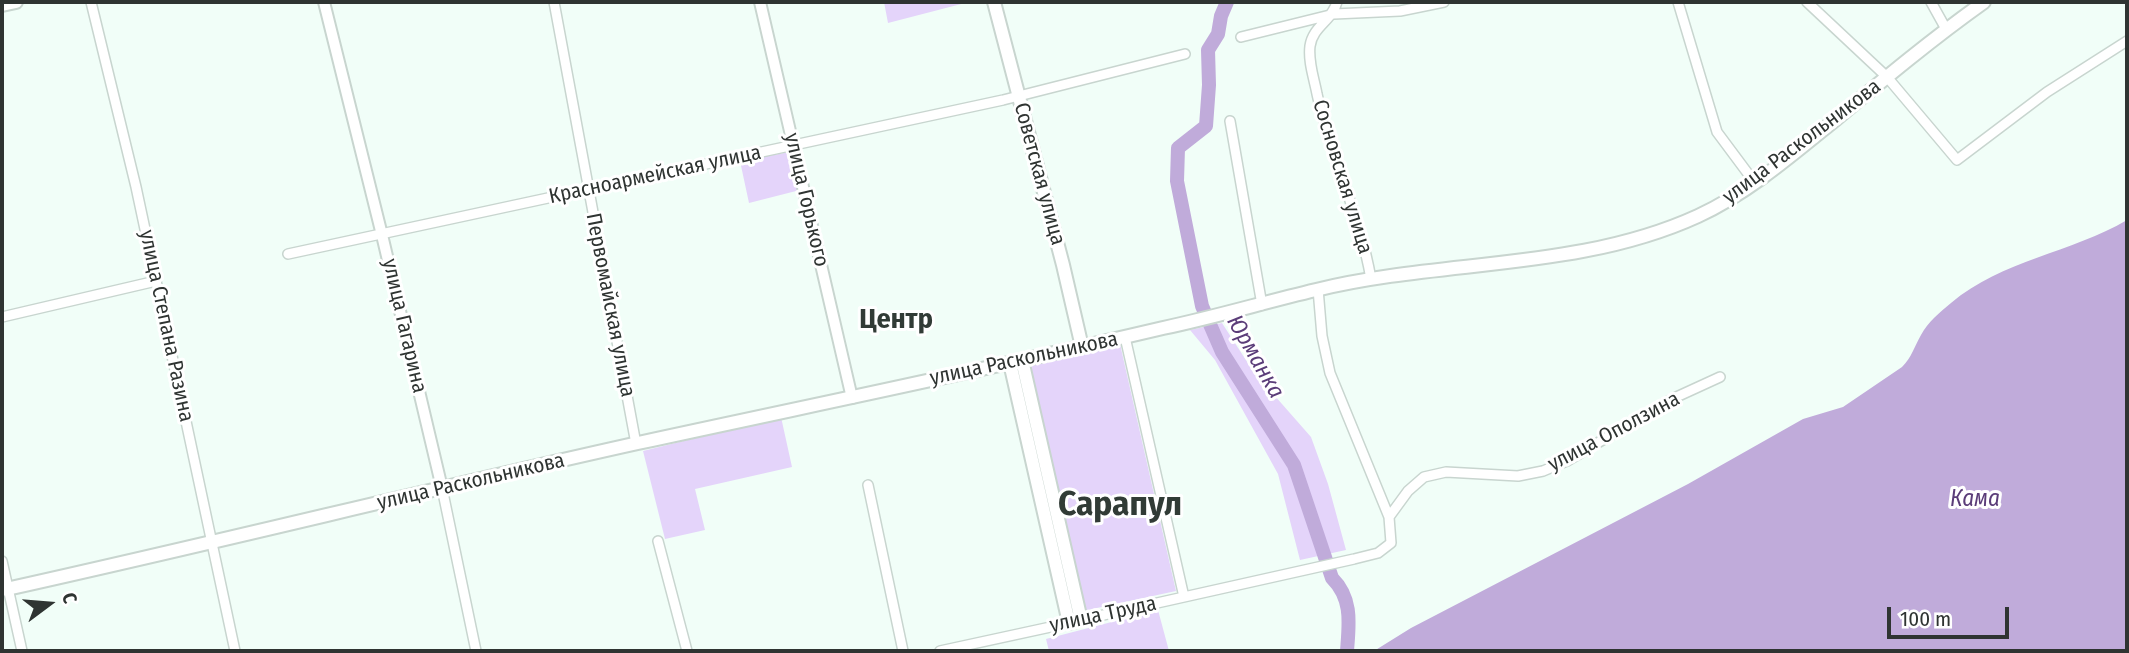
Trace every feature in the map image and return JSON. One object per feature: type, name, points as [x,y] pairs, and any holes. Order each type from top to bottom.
[{"type":"main road","points":[[2,5],[16,2]]},
{"type":"main road","name":"Советская улица","points":[[994,2],[1082,347]]},
{"type":"main road","name":"улица Раскольникова","points":[[5,589],[636,443],[1082,347],[1318,289],[1371,279],[1597,249],[1649,236],[1701,215],[1755,183],[1946,29],[1984,2]]},
{"type":"main road","points":[[1016,361],[1075,621]]},
{"type":"street","name":"улица Степана Разина","points":[[91,2],[156,281],[235,651]]},
{"type":"street","name":"улица Гагарина","points":[[324,2],[442,488],[476,651]]},
{"type":"street","name":"Первомайская улица","points":[[554,2],[636,443]]},
{"type":"street","name":"улица Горького","points":[[760,2],[852,398]]},
{"type":"street","points":[[1334,14],[1336,2]]},
{"type":"street","points":[[1241,37],[1334,14],[1400,11],[1444,2]]},
{"type":"street","points":[[1678,2],[1717,132],[1755,183]]},
{"type":"street","points":[[1807,2],[1887,77],[1957,160],[2047,92],[2127,41]]},
{"type":"street","points":[[1931,2],[1946,29]]},
{"type":"street","name":"Сосновская улица","points":[[1334,14],[1324,21],[1316,32],[1310,43],[1309,57],[1325,129],[1365,243],[1371,279]]},
{"type":"street","name":"Красноармейская улица","points":[[288,254],[1019,96],[1185,54]]},
{"type":"street","points":[[1230,121],[1257,306]]},
{"type":"street","points":[[2,317],[156,281]]},
{"type":"street","points":[[1318,289],[1322,335],[1330,373],[1389,517]]},
{"type":"street","points":[[1125,337],[1184,597]]},
{"type":"street","name":"улица Оползина","points":[[1184,597],[1378,553],[1391,543],[1389,517],[1408,491],[1424,477],[1446,472],[1518,476],[1543,471],[1567,461],[1672,399],[1720,377]]},
{"type":"street","points":[[868,485],[903,651]]},
{"type":"street","points":[[659,541],[687,651]]},
{"type":"street","points":[[2,561],[5,589],[22,651]]},
{"type":"street","name":"улица Труда","points":[[940,651],[1184,597]]},
{"type":"shaded area","points":[[884,2],[969,2],[888,23]]},
{"type":"shaded area","points":[[790,152],[800,190],[749,203],[740,161]]},
{"type":"shaded area","points":[[1222,323],[1253,371],[1311,437],[1328,484],[1346,550],[1300,560],[1278,474],[1215,360],[1190,330]]},
{"type":"shaded area","points":[[1120,344],[1176,591],[1083,611],[1028,365]]},
{"type":"shaded area","points":[[781,417],[792,467],[695,489],[705,530],[665,539],[643,451]]},
{"type":"shaded area","points":[[1158,610],[1169,651],[1049,651],[1046,639]]},
{"type":"water","name":"Кама","points":[[2127,220],[2127,651],[1374,651],[1411,628],[1688,484],[1803,419],[1843,407],[1902,367],[1931,322],[1971,288]]},
{"type":"waterway","name":"Юрманка","points":[[1227,2],[1218,34],[1208,50],[1206,126],[1178,148],[1177,181],[1202,306],[1222,352],[1294,465],[1332,578],[1347,603],[1347,651]]},
{"type":"district","name":"Центр","points":[[896,320]]},
{"type":"district","name":"Сарапул","points":[[1120,505]]}]
